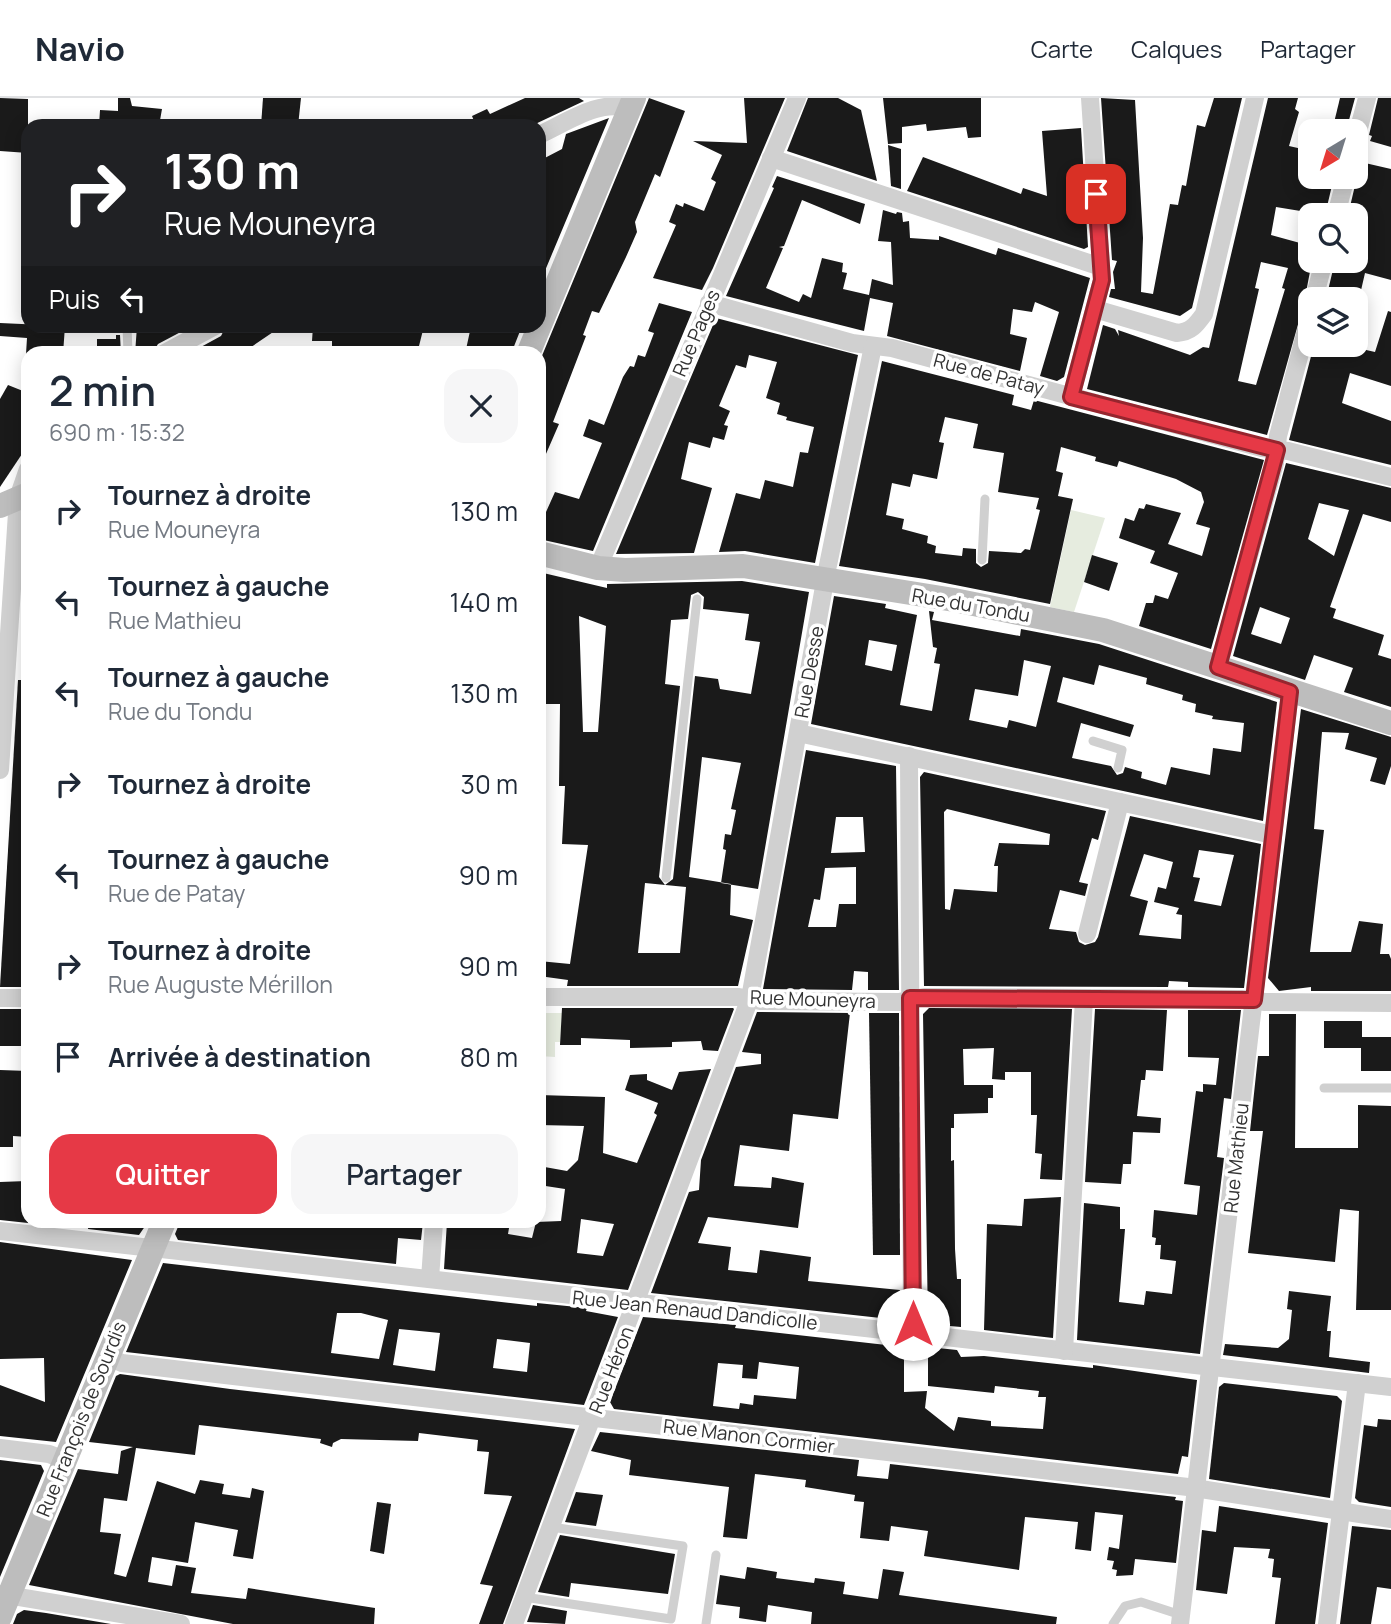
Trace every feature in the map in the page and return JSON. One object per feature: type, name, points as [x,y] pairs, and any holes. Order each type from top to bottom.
[{"type":"street","name":"Rue Pages","points":[[598,568],[797,98]]},
{"type":"street","points":[[1071,397],[1102,280],[1090,98]]},
{"type":"street","points":[[1095,309],[1177,332],[1187,332],[1196,325],[1204,314],[1255,98]]},
{"type":"street","points":[[1361,119],[1367,98]]},
{"type":"street","points":[[546,132],[603,105],[631,103],[546,310]]},
{"type":"street","points":[[771,158],[1101,267]]},
{"type":"street","name":"Rue de Patay","points":[[709,303],[1391,477]]},
{"type":"street","points":[[178,346],[202,333]]},
{"type":"street","name":"Rue Desse","points":[[750,998],[826,579],[873,346]]},
{"type":"street","points":[[1218,667],[1300,357]]},
{"type":"street","points":[[0,770],[15,499]]},
{"type":"street","name":"Rue du Tondu","points":[[546,555],[598,568],[699,574],[743,566],[976,599],[1103,630],[1391,723]]},
{"type":"street","name":"Rue Mathieu","points":[[1181,1619],[1290,692]]},
{"type":"street","points":[[798,733],[1114,797],[1273,835]]},
{"type":"street","points":[[909,756],[912,1334]]},
{"type":"street","points":[[1087,934],[1114,797]]},
{"type":"street","name":"Rue Mouneyra","points":[[546,997],[899,1002],[910,998],[1391,1003]]},
{"type":"street","points":[[0,998],[21,998]]},
{"type":"street","name":"Rue Héron","points":[[514,1624],[750,998]]},
{"type":"street","points":[[1064,1351],[1084,999]]},
{"type":"street","name":"Rue François de Sourdis","points":[[3,1602],[160,1228]]},
{"type":"street","points":[[430,1279],[434,1228]]},
{"type":"street","name":"Rue Jean Renaud Dandicolle","points":[[0,1231],[1391,1387]]},
{"type":"street","name":"Rue Manon Cormier","points":[[108,1357],[122,1363],[1197,1489],[1391,1519]]},
{"type":"street","points":[[1327,1624],[1357,1383]]},
{"type":"street","points":[[0,1448],[49,1454],[65,1460]]},
{"type":"street","points":[[3,1602],[181,1624]]},
{"type":"lane","points":[[982,560],[985,499]]},
{"type":"lane","points":[[666,878],[697,599]]},
{"type":"lane","points":[[1093,741],[1122,750],[1118,768]]},
{"type":"lane","points":[[1324,1088],[1391,1088]]},
{"type":"lane","points":[[524,1597],[671,1619],[683,1546],[551,1527]]},
{"type":"lane","points":[[706,1624],[716,1555]]},
{"type":"lane","points":[[1113,1624],[1125,1606],[1141,1602],[1181,1619]]},
{"type":"shaded area","points":[[1071,510],[1105,518],[1074,612],[1050,607]]},
{"type":"shaded area","points":[[546,1013],[562,1013],[560,1042],[555,1042],[555,1057],[546,1056]]},
{"type":"building","points":[[0,98],[28,99],[28,119],[21,119],[21,152],[0,151]]},
{"type":"building","points":[[118,98],[130,98],[132,106],[162,109],[160,119],[99,119],[100,110],[118,111]]},
{"type":"building","points":[[263,98],[301,98],[299,119],[262,119]]},
{"type":"building","points":[[525,98],[579,98],[584,101],[546,119],[473,119],[472,116],[487,109],[490,114]]},
{"type":"building","points":[[649,98],[685,111],[660,177],[655,174],[635,222],[637,232],[626,257],[599,313],[592,311],[583,335],[586,336],[553,422],[559,424],[546,454],[546,346]]},
{"type":"building","points":[[744,98],[785,98],[702,290],[653,278],[676,225],[669,222],[676,204],[683,207],[684,203],[704,211],[716,182],[711,179],[722,155],[693,141],[747,143]]},
{"type":"building","points":[[808,98],[838,98],[861,110],[877,181],[787,151]]},
{"type":"building","points":[[883,98],[981,98],[981,137],[968,138],[966,127],[927,131],[926,124],[902,127],[902,143],[888,144]]},
{"type":"building","points":[[1101,98],[1135,100],[1143,238],[1141,292],[1153,294],[1170,204],[1178,205],[1182,185],[1186,186],[1197,125],[1205,127],[1214,98],[1242,98],[1192,308],[1180,316],[1109,297],[1111,289],[1115,289],[1113,272],[1117,261],[1112,260]]},
{"type":"building","points":[[1268,98],[1298,98],[1295,109],[1299,112],[1289,146],[1298,148],[1298,189],[1331,189],[1328,203],[1298,203],[1298,211],[1276,207],[1271,235],[1298,242],[1298,273],[1310,273],[1307,287],[1298,287],[1298,324],[1267,435],[1087,389],[1103,325],[1115,329],[1119,336],[1118,330],[1190,355],[1203,347],[1209,348]],"holes":[[[1261,262],[1288,268],[1282,288],[1285,289],[1256,385],[1238,381],[1259,289],[1255,288]]]},
{"type":"building","points":[[1340,98],[1355,98],[1349,119],[1335,119]]},
{"type":"building","points":[[1378,98],[1391,98],[1391,147],[1370,141]]},
{"type":"building","points":[[609,118],[546,268],[546,157],[562,149],[566,134]]},
{"type":"building","points":[[1081,128],[1088,247],[1084,249],[907,191],[923,157],[1021,194],[1023,188],[1047,196],[1042,131]]},
{"type":"building","points":[[888,145],[901,149],[901,189],[891,186]]},
{"type":"building","points":[[1368,164],[1391,169],[1391,280],[1365,273],[1368,273],[1368,203],[1351,203],[1354,189],[1368,189]]},
{"type":"building","points":[[777,176],[865,204],[860,224],[802,200],[784,246],[779,247],[783,248],[766,288],[799,302],[803,294],[811,298],[822,258],[843,263],[842,272],[847,273],[843,289],[869,295],[872,279],[893,285],[891,242],[878,241],[883,210],[902,213],[903,222],[909,221],[910,238],[939,240],[939,236],[996,255],[998,248],[1090,278],[1064,377],[1057,381],[1040,376],[1059,312],[1035,302],[1032,312],[1013,309],[1010,334],[1027,338],[1020,371],[887,336],[893,303],[870,298],[864,331],[726,296]]},
{"type":"building","points":[[1332,273],[1365,273],[1362,287],[1329,287]]},
{"type":"building","points":[[659,303],[692,312],[593,551],[546,541],[546,512],[555,492],[579,499],[602,443],[583,436],[589,419],[604,425],[623,377],[630,366],[634,367],[638,355],[645,357],[654,333],[648,331]]},
{"type":"building","points":[[1388,311],[1391,312],[1391,386],[1350,373],[1342,403],[1391,421],[1391,465],[1289,440],[1311,357],[1368,357],[1368,350],[1375,352]]},
{"type":"building","points":[[716,318],[858,355],[815,563],[745,551],[719,552],[736,493],[760,499],[765,480],[793,487],[800,452],[808,453],[814,427],[786,420],[787,417],[777,414],[780,403],[766,398],[777,362],[749,355],[746,368],[736,365],[719,406],[730,411],[724,425],[728,426],[724,440],[713,437],[710,448],[689,442],[681,479],[712,488],[694,553],[616,554]]},
{"type":"building","points":[[0,323],[21,324],[21,333],[64,333],[64,346],[26,346],[27,338],[0,336]]},
{"type":"building","points":[[136,333],[179,333],[157,346],[136,346]]},
{"type":"building","points":[[222,333],[272,333],[253,346],[203,346]]},
{"type":"building","points":[[313,333],[422,333],[419,346],[332,346],[332,341],[312,341]]},
{"type":"building","points":[[470,333],[519,333],[514,346],[467,346]]},
{"type":"building","points":[[116,335],[120,335],[121,346],[97,346],[97,339],[116,339]]},
{"type":"building","points":[[882,361],[1014,395],[1012,405],[1031,410],[1034,400],[1264,460],[1211,649],[1139,626],[1146,603],[1153,603],[1155,595],[1168,599],[1178,573],[1150,563],[1155,551],[1119,538],[1125,518],[1134,521],[1139,508],[1144,509],[1146,504],[1181,513],[1168,544],[1202,556],[1210,528],[1196,524],[1204,502],[1201,492],[1176,479],[1119,461],[1117,467],[1095,461],[1096,457],[1061,447],[1056,471],[1063,473],[1058,496],[1073,499],[1050,604],[925,579],[839,566]],"holes":[[[945,417],[978,424],[973,448],[1004,453],[998,492],[1039,498],[1036,509],[1040,510],[1030,550],[1025,549],[1021,553],[989,551],[988,563],[981,567],[976,563],[976,549],[963,548],[962,556],[935,553],[936,546],[927,543],[928,536],[902,529],[904,519],[886,515],[892,483],[910,487],[913,474],[937,479],[944,443],[939,442]]]},
{"type":"building","points":[[8,385],[21,390],[21,456],[0,487],[0,399]]},
{"type":"building","points":[[1286,463],[1391,488],[1391,522],[1363,514],[1330,607],[1336,609],[1333,618],[1384,635],[1378,655],[1391,659],[1391,707],[1344,692],[1353,668],[1314,655],[1305,680],[1233,656]],"holes":[[[1319,503],[1349,510],[1334,556],[1308,539]],[[1260,607],[1290,618],[1281,644],[1251,634]]]},
{"type":"building","points":[[1092,555],[1118,563],[1109,591],[1084,582]]},
{"type":"building","points":[[546,574],[607,588],[607,584],[742,581],[809,592],[758,889],[731,885],[730,915],[753,920],[738,986],[567,986],[568,980],[546,977],[546,962],[570,964],[588,845],[562,844],[565,786],[559,786],[560,704],[546,704]],"holes":[[[698,592],[704,597],[703,609],[749,614],[745,640],[760,642],[751,694],[720,689],[718,679],[695,676],[673,879],[665,885],[659,877],[680,686],[665,684],[671,620],[688,619],[691,595]],[[579,616],[606,626],[598,732],[583,732]],[[702,757],[741,763],[731,809],[736,810],[731,835],[725,834],[723,849],[726,850],[721,882],[689,877]],[[645,883],[686,887],[680,953],[638,953]]]},
{"type":"building","points":[[834,596],[886,604],[885,608],[917,615],[900,705],[932,711],[940,664],[934,663],[937,648],[933,647],[929,611],[934,612],[932,620],[1020,636],[1021,629],[1099,644],[1277,702],[1263,821],[811,724]],"holes":[[[869,640],[897,645],[892,671],[865,665]],[[1024,660],[1051,666],[1036,727],[1009,720],[1007,728],[969,720],[975,689],[1018,696]],[[1099,665],[1147,678],[1146,684],[1183,695],[1182,700],[1196,704],[1195,712],[1213,716],[1212,719],[1244,723],[1241,752],[1213,748],[1210,775],[1171,767],[1166,785],[1141,778],[1142,772],[1125,767],[1123,773],[1117,775],[1111,766],[1072,758],[1081,723],[1130,737],[1134,725],[1057,702],[1063,677],[1094,685]]]},
{"type":"building","points":[[18,680],[21,680],[21,987],[0,987]]},
{"type":"building","points":[[1301,709],[1391,737],[1391,766],[1385,785],[1370,781],[1377,758],[1345,749],[1349,733],[1322,732],[1314,829],[1324,830],[1310,952],[1351,952],[1359,921],[1383,924],[1380,954],[1389,954],[1391,959],[1391,991],[1311,991],[1311,987],[1279,991],[1268,978]]},
{"type":"building","points":[[806,750],[896,766],[899,990],[868,990],[868,972],[854,971],[852,990],[763,989]],"holes":[[[836,817],[863,817],[865,852],[831,853]],[[856,867],[856,904],[839,904],[836,927],[808,927],[814,899],[820,900],[825,868]]]},
{"type":"building","points":[[924,772],[1106,811],[1098,840],[1092,838],[1079,882],[1088,884],[1085,896],[1060,890],[1049,929],[1076,932],[1079,942],[1085,945],[1095,942],[1098,937],[1130,816],[1261,844],[1244,988],[1188,987],[1188,982],[1169,981],[1168,987],[924,986],[920,777]],"holes":[[[947,809],[1050,834],[1049,845],[999,843],[994,866],[998,866],[997,892],[954,889],[950,910],[945,909],[944,812]],[[1199,850],[1234,855],[1221,906],[1194,901],[1200,878],[1193,877]],[[1144,854],[1173,862],[1166,889],[1158,887],[1154,902],[1179,908],[1176,914],[1182,915],[1181,939],[1139,935],[1148,901],[1130,896]]]},
{"type":"building","points":[[562,1008],[734,1009],[718,1051],[703,1050],[701,1041],[672,1042],[672,1047],[630,1048],[630,1040],[581,1038],[581,1045],[560,1045]]},
{"type":"building","points":[[929,1008],[1072,1009],[1062,1180],[1040,1179],[1042,1154],[1035,1153],[1037,1115],[1031,1115],[1031,1072],[1005,1072],[1005,1080],[992,1079],[994,1048],[963,1049],[964,1085],[993,1085],[993,1098],[988,1098],[988,1113],[954,1114],[954,1128],[951,1128],[955,1249],[957,1279],[961,1279],[961,1327],[928,1324],[923,1014]]},
{"type":"building","points":[[0,1009],[21,1009],[21,1046],[0,1046]]},
{"type":"building","points":[[1095,1009],[1167,1010],[1163,1071],[1146,1070],[1145,1080],[1141,1080],[1137,1116],[1161,1118],[1160,1133],[1133,1132],[1131,1164],[1123,1164],[1121,1184],[1085,1182]]},
{"type":"building","points":[[1188,1010],[1241,1010],[1231,1099],[1224,1098],[1217,1157],[1224,1158],[1200,1354],[1077,1340],[1084,1203],[1120,1207],[1120,1229],[1125,1229],[1119,1302],[1144,1305],[1146,1291],[1172,1294],[1176,1261],[1160,1259],[1161,1245],[1155,1245],[1156,1238],[1152,1237],[1154,1210],[1197,1215],[1200,1186],[1184,1184],[1196,1091],[1203,1092],[1203,1084],[1216,1085],[1219,1058],[1188,1057]]},
{"type":"building","points":[[757,1012],[850,1013],[838,1119],[793,1114],[789,1151],[740,1145],[734,1186],[771,1188],[772,1177],[804,1183],[798,1228],[708,1217],[698,1243],[731,1247],[728,1270],[757,1273],[760,1250],[811,1257],[808,1281],[900,1290],[899,1320],[651,1293],[689,1192],[699,1190],[701,1160],[736,1067],[761,1064],[761,1054],[742,1052]]},
{"type":"building","points":[[869,1013],[899,1013],[900,1255],[873,1255]]},
{"type":"building","points":[[1269,1014],[1296,1014],[1295,1148],[1358,1148],[1358,1105],[1391,1106],[1391,1310],[1356,1310],[1359,1211],[1340,1209],[1335,1262],[1248,1253],[1263,1131],[1250,1131],[1258,1056],[1269,1056]]},
{"type":"building","points":[[1324,1021],[1362,1021],[1362,1037],[1391,1037],[1391,1071],[1361,1071],[1361,1048],[1324,1048]]},
{"type":"building","points":[[711,1069],[628,1290],[444,1269],[447,1228],[509,1228],[508,1234],[532,1238],[534,1228],[546,1228],[546,1222],[561,1221],[565,1189],[546,1186],[546,1167],[567,1171],[578,1160],[584,1126],[546,1125],[546,1095],[605,1097],[603,1153],[637,1163],[657,1115],[654,1113],[658,1103],[625,1090],[630,1075],[647,1074],[647,1080],[672,1090],[679,1072]],"holes":[[[581,1219],[614,1224],[603,1256],[577,1253]]]},
{"type":"building","points":[[0,1070],[21,1071],[21,1137],[13,1136],[13,1147],[0,1147]]},
{"type":"building","points":[[21,1181],[21,1222],[0,1220],[0,1182]]},
{"type":"building","points":[[1061,1197],[1053,1338],[984,1330],[987,1224],[1022,1226],[1024,1199]]},
{"type":"building","points":[[88,1228],[144,1228],[139,1235]]},
{"type":"building","points":[[178,1228],[422,1228],[421,1240],[398,1238],[396,1264],[178,1240],[175,1234]]},
{"type":"building","points":[[0,1242],[132,1260],[56,1442],[0,1436],[0,1385],[45,1402],[44,1358],[0,1359]]},
{"type":"building","points":[[163,1263],[537,1306],[537,1303],[587,1308],[586,1311],[618,1317],[584,1405],[126,1352]],"holes":[[[337,1313],[361,1313],[388,1320],[379,1359],[331,1353]],[[399,1329],[440,1333],[435,1371],[393,1365]],[[497,1339],[530,1343],[527,1372],[493,1368]]]},
{"type":"building","points":[[1289,1291],[1331,1296],[1327,1331],[1331,1331],[1329,1357],[1370,1362],[1369,1373],[1223,1355],[1225,1344],[1278,1348],[1289,1339],[1292,1310],[1287,1309]]},
{"type":"building","points":[[643,1317],[736,1325],[735,1328],[904,1347],[904,1392],[927,1391],[925,1408],[954,1431],[958,1417],[991,1421],[991,1426],[1043,1429],[1046,1397],[1038,1397],[1039,1391],[995,1386],[994,1393],[928,1386],[928,1347],[957,1350],[961,1357],[984,1356],[1093,1368],[1093,1365],[1197,1380],[1188,1457],[1182,1456],[1178,1474],[614,1409],[610,1402]],"holes":[[[759,1362],[799,1367],[796,1399],[754,1395],[753,1405],[740,1403],[739,1409],[713,1406],[718,1363],[743,1365],[742,1378],[757,1379]]]},
{"type":"building","points":[[120,1374],[575,1429],[503,1624],[479,1624],[493,1586],[480,1584],[512,1496],[484,1494],[489,1452],[477,1451],[478,1440],[419,1433],[418,1441],[341,1439],[333,1443],[332,1447],[320,1443],[321,1439],[199,1425],[195,1455],[136,1448],[127,1501],[104,1498],[100,1532],[121,1534],[114,1574],[126,1577],[157,1481],[195,1494],[200,1480],[224,1484],[222,1494],[250,1498],[252,1488],[264,1491],[253,1559],[233,1556],[238,1530],[195,1522],[188,1563],[152,1557],[148,1582],[172,1586],[176,1565],[196,1568],[191,1593],[246,1599],[248,1588],[375,1608],[374,1624],[233,1624],[29,1585],[78,1469],[118,1474],[121,1451],[133,1447],[89,1442],[116,1376]]},
{"type":"building","points":[[1224,1383],[1337,1396],[1342,1401],[1330,1498],[1209,1479],[1219,1387]]},
{"type":"building","points":[[1378,1419],[1391,1420],[1391,1507],[1359,1502],[1355,1498],[1364,1425],[1377,1427]]},
{"type":"building","points":[[600,1432],[859,1460],[857,1476],[888,1479],[890,1464],[1176,1497],[1175,1500],[1183,1501],[1176,1563],[1135,1559],[1133,1575],[1116,1576],[1117,1570],[1112,1569],[1114,1561],[1107,1560],[1109,1547],[1119,1549],[1123,1515],[1095,1512],[1091,1551],[1075,1549],[1078,1522],[1025,1517],[1019,1570],[924,1556],[928,1531],[891,1526],[889,1541],[860,1538],[864,1502],[854,1501],[855,1495],[805,1487],[806,1480],[755,1474],[747,1539],[723,1537],[729,1487],[629,1475],[631,1460],[591,1451]]},
{"type":"building","points":[[0,1460],[41,1465],[44,1471],[0,1577]]},
{"type":"building","points":[[576,1492],[603,1495],[596,1526],[565,1522]]},
{"type":"building","points":[[377,1502],[391,1504],[384,1554],[370,1551]]},
{"type":"building","points":[[1219,1506],[1328,1523],[1315,1624],[1275,1624],[1281,1578],[1272,1577],[1274,1559],[1268,1558],[1270,1549],[1234,1547],[1227,1594],[1196,1590],[1202,1530],[1216,1532]]},
{"type":"building","points":[[1352,1526],[1391,1530],[1391,1589],[1377,1587],[1371,1624],[1340,1624]]},
{"type":"building","points":[[560,1535],[675,1554],[668,1594],[571,1583],[569,1597],[538,1592]]},
{"type":"building","points":[[747,1567],[777,1572],[776,1578],[814,1583],[815,1578],[845,1582],[843,1594],[878,1599],[883,1569],[904,1572],[899,1595],[1057,1617],[1056,1624],[811,1624],[812,1612],[768,1605],[766,1622],[739,1618],[740,1607],[716,1604],[720,1575],[745,1579]]},
{"type":"building","points":[[533,1605],[567,1611],[565,1624],[527,1622]]},
{"type":"building","points":[[24,1610],[111,1624],[13,1624],[17,1614]]},
{"type":"route","points":[[913,1324],[910,998],[1254,1000],[1290,692],[1218,667],[1277,450],[1182,428],[1071,397],[1102,280],[1096,194]]}]
